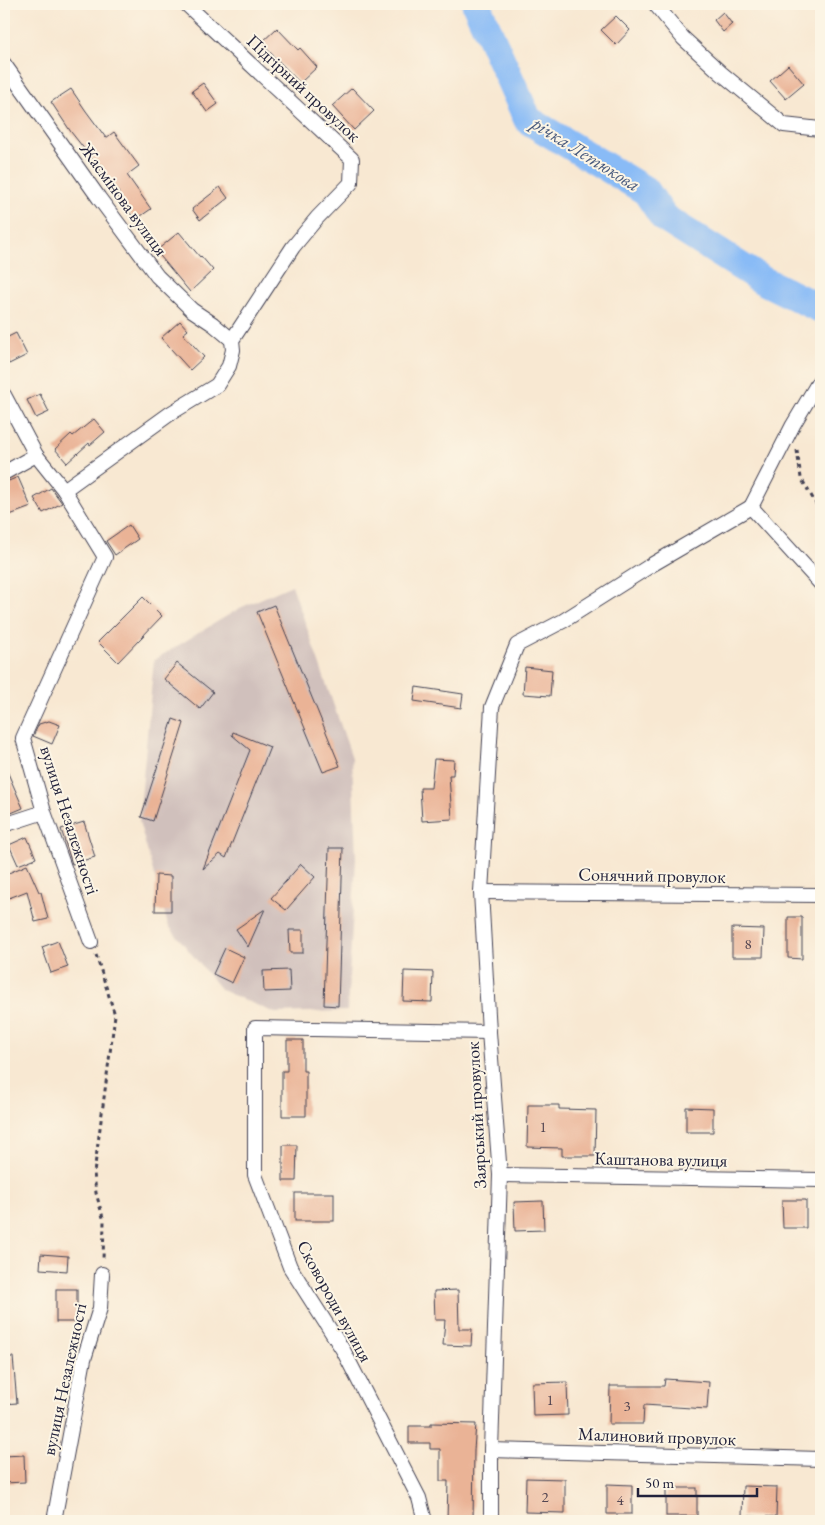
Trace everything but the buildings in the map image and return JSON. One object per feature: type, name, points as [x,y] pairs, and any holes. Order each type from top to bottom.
[{"type":"street","name":"Підгірний провулок","points":[[186,4],[352,160],[351,183],[293,246],[232,340]]},
{"type":"street","points":[[655,4],[683,38],[721,73],[784,125],[821,130]]},
{"type":"street","name":"Жасмінова вулиця","points":[[4,64],[157,276],[192,310],[232,340]]},
{"type":"street","points":[[64,490],[171,413],[217,385],[229,366],[233,350],[232,340]]},
{"type":"street","points":[[821,378],[793,425],[751,507],[821,584]]},
{"type":"street","name":"вулиця Незалежності","points":[[4,395],[36,455],[64,490],[105,557],[23,738],[44,812],[91,942]]},
{"type":"street","points":[[4,473],[36,455]]},
{"type":"street","name":"Заярський провулок","points":[[491,1521],[491,1450],[500,1175],[481,892],[492,707],[517,645],[563,621],[653,564],[751,507]]},
{"type":"street","points":[[4,825],[44,812]]},
{"type":"street","name":"Сонячний провулок","points":[[481,892],[821,896]]},
{"type":"street","name":"Сковороди вулиця","points":[[425,1521],[419,1498],[343,1350],[290,1267],[255,1175],[256,1028],[489,1032]]},
{"type":"street","name":"Каштанова вулиця","points":[[500,1175],[821,1180]]},
{"type":"street","name":"вулиця Незалежності","points":[[54,1521],[84,1359],[100,1308],[102,1274]]},
{"type":"street","name":"Малиновий провулок","points":[[491,1450],[821,1460]]},
{"type":"path","points":[[793,425],[801,478],[821,510]]},
{"type":"path","points":[[91,942],[115,1015],[94,1172],[96,1192],[104,1221],[102,1274]]},
{"type":"shaded area","points":[[292,585],[352,758],[356,859],[347,1011],[275,1013],[221,990],[168,925],[139,821],[154,660],[240,608]]},
{"type":"waterway","name":"річка Летюкова","points":[[476,4],[528,120],[646,191],[664,218],[762,280],[821,309]]}]
